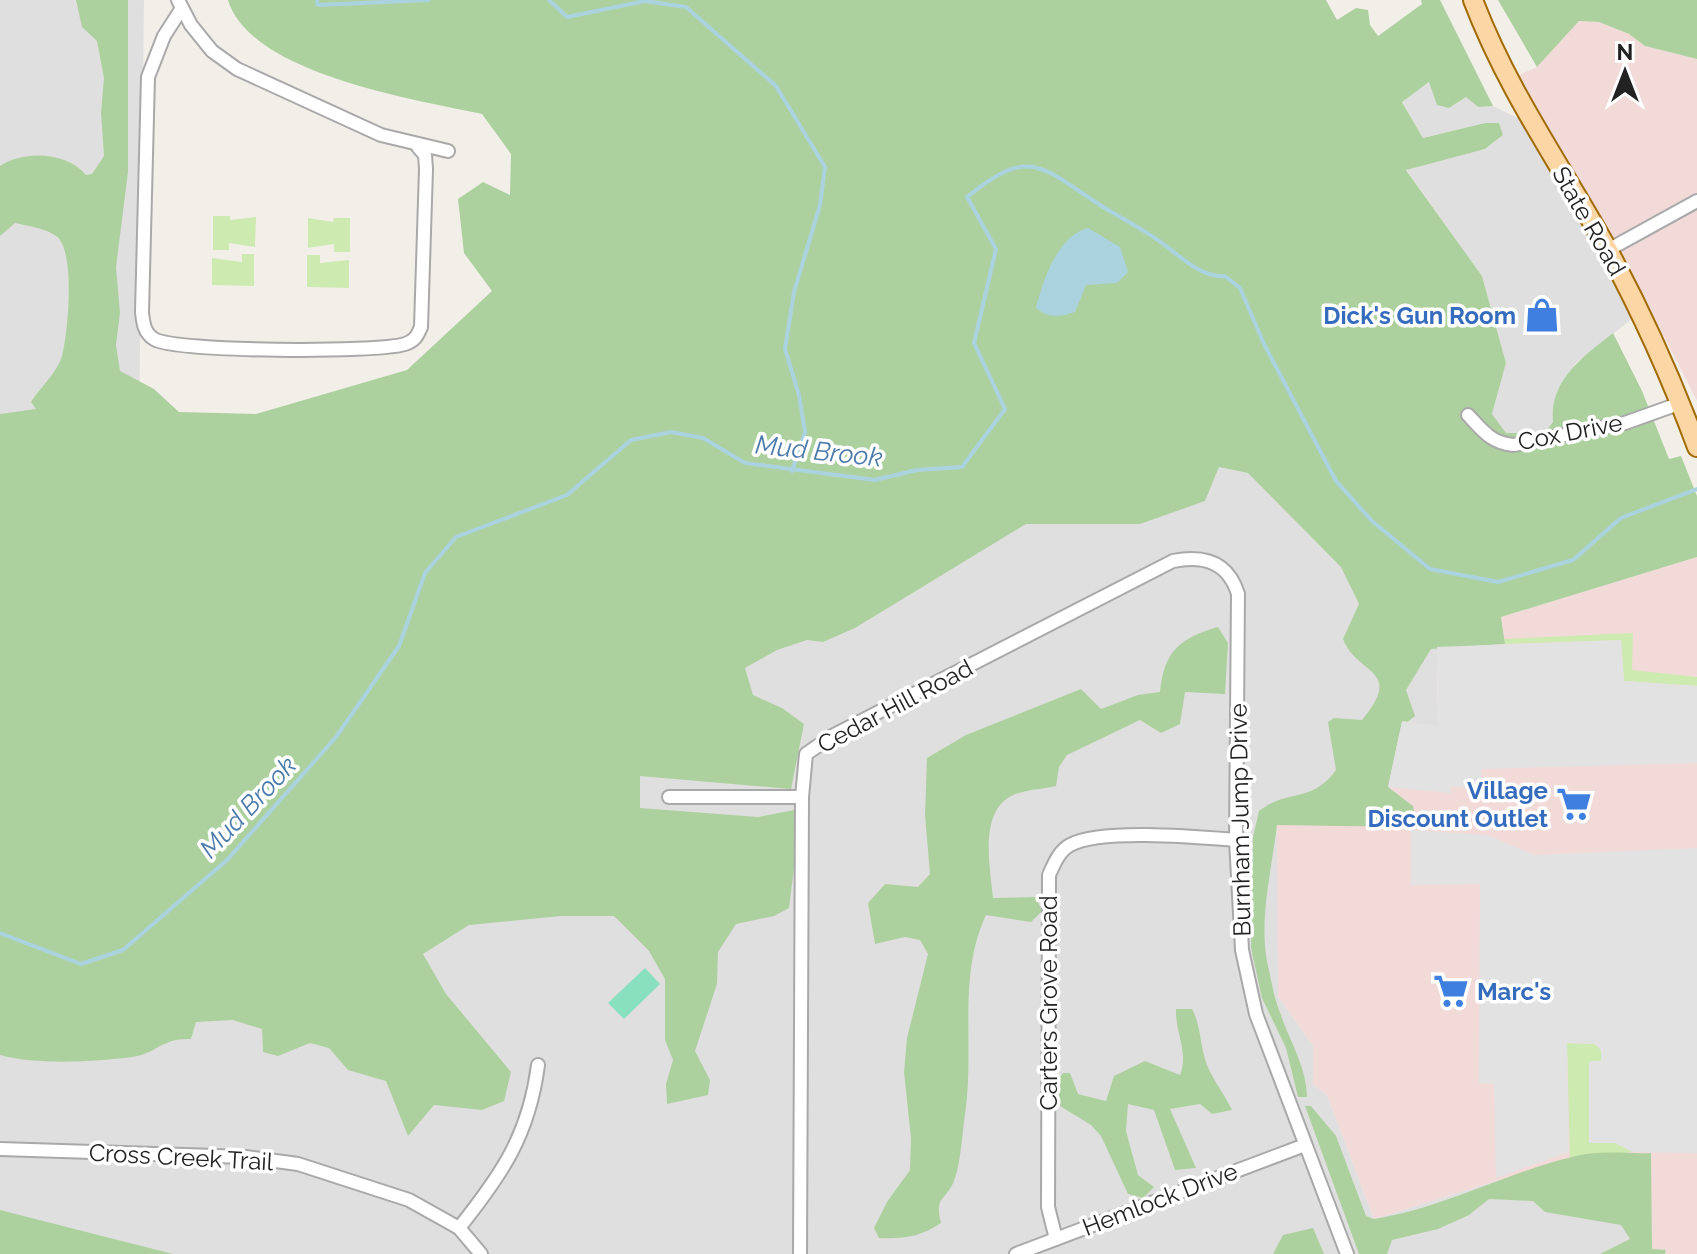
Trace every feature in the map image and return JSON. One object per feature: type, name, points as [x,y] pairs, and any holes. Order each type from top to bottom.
[{"type":"main road","name":"State Road","points":[[1473,0],[1523,111],[1608,250],[1650,332],[1697,447]]},
{"type":"street","points":[[418,147],[425,155],[426,169],[421,327],[416,339],[392,347],[349,349],[200,347],[169,345],[152,338],[145,330],[142,312],[148,77],[180,4],[212,51],[237,69],[381,135],[418,147],[448,151]]},
{"type":"street","points":[[1608,250],[1697,201]]},
{"type":"street","name":"Cox Drive","points":[[1468,415],[1486,436],[1499,444],[1514,445],[1625,423],[1681,403]]},
{"type":"street","name":"Cedar Hill Road","points":[[800,1254],[802,768],[814,746],[1173,561],[1203,559],[1227,571],[1238,594],[1239,656]]},
{"type":"street","name":"Burnham Jump Drive","points":[[1239,656],[1236,840],[1238,912],[1248,985],[1347,1254]]},
{"type":"street","points":[[669,797],[802,797]]},
{"type":"street","name":"Carters Grove Road","points":[[1056,1239],[1048,1207],[1049,875],[1068,846],[1106,836],[1236,840]]},
{"type":"street","points":[[459,1228],[493,1186],[517,1146],[530,1112],[538,1065]]},
{"type":"street","name":"Hemlock Drive","points":[[1016,1254],[1305,1145]]},
{"type":"street","name":"Cross Creek Trail","points":[[0,1149],[276,1160],[409,1200],[459,1228],[481,1254]]},
{"type":"shaded area","points":[[0,0],[144,0],[138,524],[0,530]]},
{"type":"shaded area","points":[[1579,21],[1599,22],[1629,34],[1645,46],[1697,59],[1697,401],[1625,260],[1510,79],[1537,67]]},
{"type":"shaded area","points":[[1430,82],[1449,108],[1466,97],[1478,107],[1493,106],[1526,122],[1638,314],[1575,364],[1553,422],[1544,434],[1505,433],[1492,414],[1506,363],[1482,276],[1406,169],[1485,149],[1503,135],[1499,124],[1485,123],[1423,138],[1402,101]]},
{"type":"shaded area","points":[[1234,402],[1437,647],[1438,726],[1278,996],[1313,1046],[1313,1084],[1327,1095],[1374,1219],[1579,1155],[1649,1153],[1665,1254],[0,1254],[0,974]]},
{"type":"shaded area","points":[[1697,557],[1697,1254],[1665,1254],[1666,1251],[1652,1250],[1649,1153],[1579,1155],[1374,1219],[1327,1095],[1313,1084],[1313,1046],[1278,996],[1277,824],[1409,827],[1413,806],[1388,787],[1402,721],[1438,726],[1437,647],[1505,644],[1501,617]]},
{"type":"shaded area","points":[[1621,640],[1624,681],[1697,686],[1697,763],[1481,769],[1481,787],[1451,787],[1451,793],[1388,787],[1402,721],[1438,726],[1437,647]]},
{"type":"shaded area","points":[[1411,830],[1487,835],[1534,855],[1697,848],[1697,1153],[1633,1152],[1615,1143],[1589,1143],[1589,1061],[1601,1061],[1601,1050],[1595,1044],[1567,1043],[1569,1152],[1496,1178],[1494,1084],[1479,1083],[1480,884],[1411,885]]},
{"type":"green space","points":[[76,0],[128,0],[128,172],[116,267],[120,313],[116,345],[120,371],[154,389],[179,412],[256,414],[407,370],[492,291],[464,253],[458,199],[483,182],[510,195],[511,154],[482,114],[378,91],[301,65],[268,47],[243,26],[228,0],[1326,0],[1337,20],[1356,8],[1368,10],[1370,25],[1378,36],[1422,4],[1421,0],[1440,0],[1493,106],[1478,107],[1466,97],[1449,108],[1437,105],[1429,82],[1402,102],[1423,138],[1485,123],[1499,123],[1503,135],[1485,149],[1406,170],[1482,276],[1506,363],[1492,414],[1506,433],[1544,433],[1553,422],[1553,407],[1562,382],[1580,361],[1613,333],[1642,391],[1669,459],[1681,456],[1697,496],[1697,557],[1501,617],[1505,644],[1431,649],[1406,690],[1415,716],[1401,727],[1388,787],[1413,806],[1416,822],[1409,827],[1277,825],[1265,911],[1265,945],[1275,996],[1301,1065],[1307,1097],[1298,1097],[1286,1048],[1262,998],[1251,948],[1253,837],[1259,811],[1280,800],[1318,788],[1336,770],[1328,722],[1334,718],[1362,720],[1374,703],[1379,681],[1350,651],[1343,639],[1359,604],[1341,567],[1248,473],[1219,467],[1205,501],[1140,524],[1026,524],[855,628],[823,642],[807,640],[777,650],[745,668],[753,695],[782,708],[804,724],[791,789],[640,776],[640,808],[758,817],[794,810],[795,860],[789,908],[774,916],[736,924],[718,952],[717,984],[695,1051],[710,1080],[708,1095],[667,1104],[666,1084],[673,1060],[665,1040],[665,979],[649,951],[614,916],[561,916],[469,925],[423,954],[446,994],[511,1072],[504,1101],[482,1110],[434,1105],[408,1136],[386,1081],[348,1070],[329,1048],[310,1043],[278,1056],[263,1052],[262,1029],[233,1020],[196,1022],[191,1039],[166,1043],[132,1057],[66,1062],[0,1055],[0,414],[36,409],[31,402],[62,356],[69,293],[66,257],[56,236],[42,229],[15,223],[0,236],[0,166],[21,157],[45,156],[68,162],[86,175],[92,174],[104,156],[101,113],[104,78],[97,41],[82,27]]},
{"type":"green space","points":[[1498,0],[1697,0],[1697,59],[1645,46],[1629,34],[1599,22],[1579,21],[1537,67]]},
{"type":"green space","points":[[213,216],[230,216],[230,220],[256,217],[255,247],[229,243],[229,250],[213,250]]},
{"type":"green space","points":[[308,218],[333,222],[334,218],[350,218],[350,252],[334,252],[334,244],[308,248]]},
{"type":"green space","points":[[242,254],[254,254],[254,286],[212,285],[212,258],[242,262]]},
{"type":"green space","points":[[307,255],[320,255],[320,263],[349,260],[349,288],[307,287]]},
{"type":"green space","points":[[1218,627],[1228,643],[1225,694],[1185,692],[1180,724],[1161,733],[1140,720],[1067,755],[1059,767],[1056,786],[1019,793],[1006,800],[997,810],[989,838],[993,898],[1036,897],[1042,911],[1031,922],[986,915],[977,939],[969,988],[968,1089],[961,1148],[954,1181],[940,1203],[941,1223],[912,1236],[879,1238],[874,1228],[887,1202],[910,1170],[911,1138],[904,1072],[907,1038],[928,954],[920,940],[905,937],[875,944],[868,903],[885,884],[918,887],[930,874],[925,815],[927,758],[966,735],[1081,689],[1101,709],[1138,695],[1160,692],[1165,666],[1176,648],[1193,636]]},
{"type":"green space","points":[[1633,633],[1632,670],[1697,677],[1697,686],[1624,681],[1621,640],[1505,644],[1504,639]]},
{"type":"green space","points":[[645,968],[660,984],[624,1019],[608,1003]]},
{"type":"green space","points":[[1176,1009],[1192,1009],[1207,1065],[1232,1110],[1212,1114],[1200,1104],[1170,1109],[1196,1168],[1175,1170],[1154,1110],[1128,1104],[1126,1131],[1138,1175],[1154,1187],[1143,1198],[1128,1194],[1101,1136],[1091,1125],[1060,1106],[1057,1082],[1063,1073],[1070,1073],[1078,1094],[1106,1101],[1114,1076],[1145,1061],[1180,1075],[1183,1058]]},
{"type":"green space","points":[[1567,1043],[1595,1044],[1601,1050],[1601,1061],[1589,1062],[1615,1143],[1633,1152],[1570,1158]]},
{"type":"green space","points":[[1305,1106],[1311,1106],[1336,1136],[1366,1216],[1374,1219],[1425,1207],[1576,1156],[1651,1153],[1652,1249],[1666,1250],[1665,1254],[1600,1254],[1630,1239],[1621,1225],[1545,1212],[1533,1201],[1489,1199],[1469,1215],[1438,1229],[1392,1240],[1387,1254],[1359,1254]]},
{"type":"green space","points":[[0,1210],[173,1254],[0,1254]]},
{"type":"green space","points":[[1313,1228],[1324,1254],[1273,1254],[1283,1235]]},
{"type":"water","points":[[1088,228],[1120,247],[1128,272],[1117,283],[1086,285],[1075,312],[1055,316],[1041,312],[1036,308],[1053,261],[1068,240]]},
{"type":"waterway","points":[[317,0],[318,5],[429,0]]},
{"type":"waterway","points":[[549,0],[567,17],[645,1],[686,7],[776,86],[825,167],[820,205],[794,292],[785,349],[799,395],[805,432],[792,471]]},
{"type":"waterway","name":"Mud Brook","points":[[0,933],[81,964],[123,950],[227,860],[336,737],[399,646],[425,573],[456,537],[567,495],[631,440],[671,432],[703,438],[745,463],[875,480],[917,470],[962,467],[1005,409],[974,343],[996,249],[967,197],[988,181],[1020,167],[1047,171],[1149,234],[1194,267],[1209,274],[1225,276],[1240,288],[1264,344],[1336,481],[1372,521],[1430,569],[1498,582],[1573,560],[1621,518],[1697,489]]},
{"type":"place","name":"Dick's Gun Room","points":[[1542,315]]},
{"type":"place","name":"Village Discount Outlet","points":[[1574,804]]},
{"type":"place","name":"Marc's","points":[[1451,991]]}]
